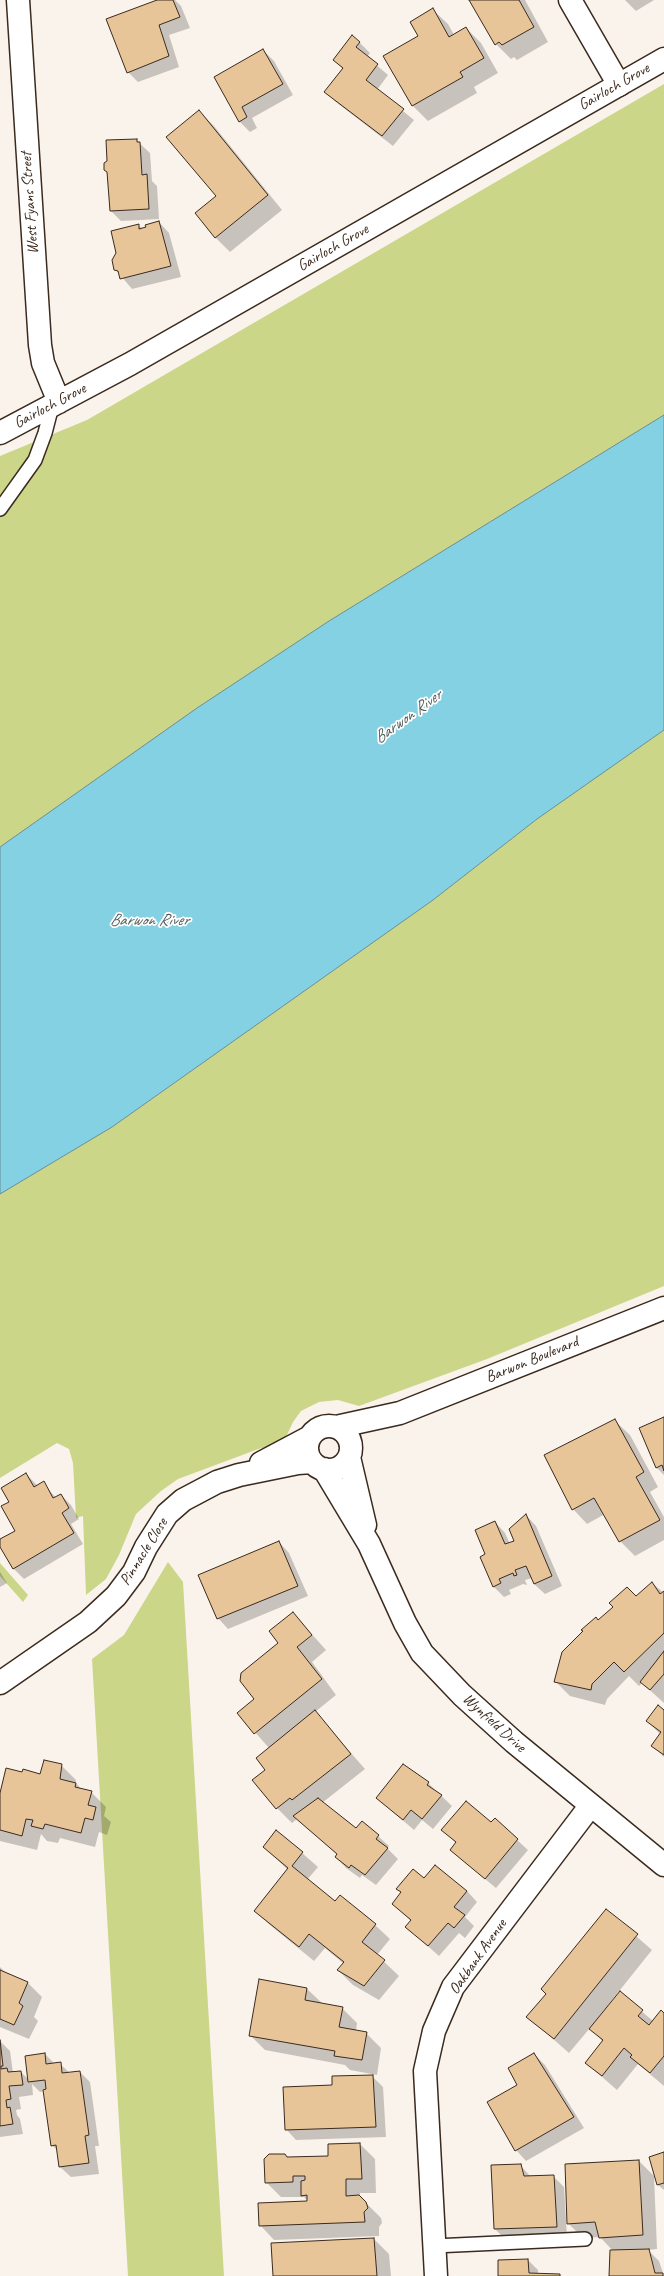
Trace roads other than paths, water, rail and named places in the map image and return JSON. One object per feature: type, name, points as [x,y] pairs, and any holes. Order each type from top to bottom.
[{"type":"street","name":"West Fyans Street","points":[[18,0],[40,345],[43,363],[56,404]]},
{"type":"street","points":[[570,0],[619,85]]},
{"type":"street","name":"Gairloch Grove","points":[[0,433],[56,404],[664,59]]},
{"type":"street","name":"Barwon Boulevard","points":[[310,1437],[316,1431],[325,1426],[336,1427],[400,1413],[664,1308]]},
{"type":"street","name":"Barwon Boulevard","points":[[318,1466],[332,1470],[342,1466],[350,1452],[400,1413]]},
{"type":"street","points":[[336,1427],[345,1432],[350,1452]]},
{"type":"street","points":[[310,1437],[307,1450],[318,1466]]},
{"type":"street","name":"Pinnacle Close","points":[[0,1684],[88,1622],[116,1596],[134,1572],[146,1547],[167,1514],[183,1500],[239,1475],[310,1437]]},
{"type":"street","name":"Wynfield Drive","points":[[350,1452],[369,1544]]},
{"type":"street","name":"Pinnacle Close","points":[[239,1475],[298,1463],[318,1466]]},
{"type":"street","name":"Wynfield Drive","points":[[318,1466],[369,1544],[405,1623],[422,1653],[462,1694],[502,1731],[664,1865]]},
{"type":"street","name":"Oakbank Avenue","points":[[436,2276],[425,2071],[434,2031],[453,1987],[592,1805]]},
{"type":"lane","points":[[0,509],[35,460],[56,404]]},
{"type":"lane","points":[[434,2246],[585,2239]]},
{"type":"water","name":"Barwon River","points":[[664,415],[664,730],[537,819],[433,900],[112,1127],[0,1194],[0,847],[197,708],[329,621]]}]
